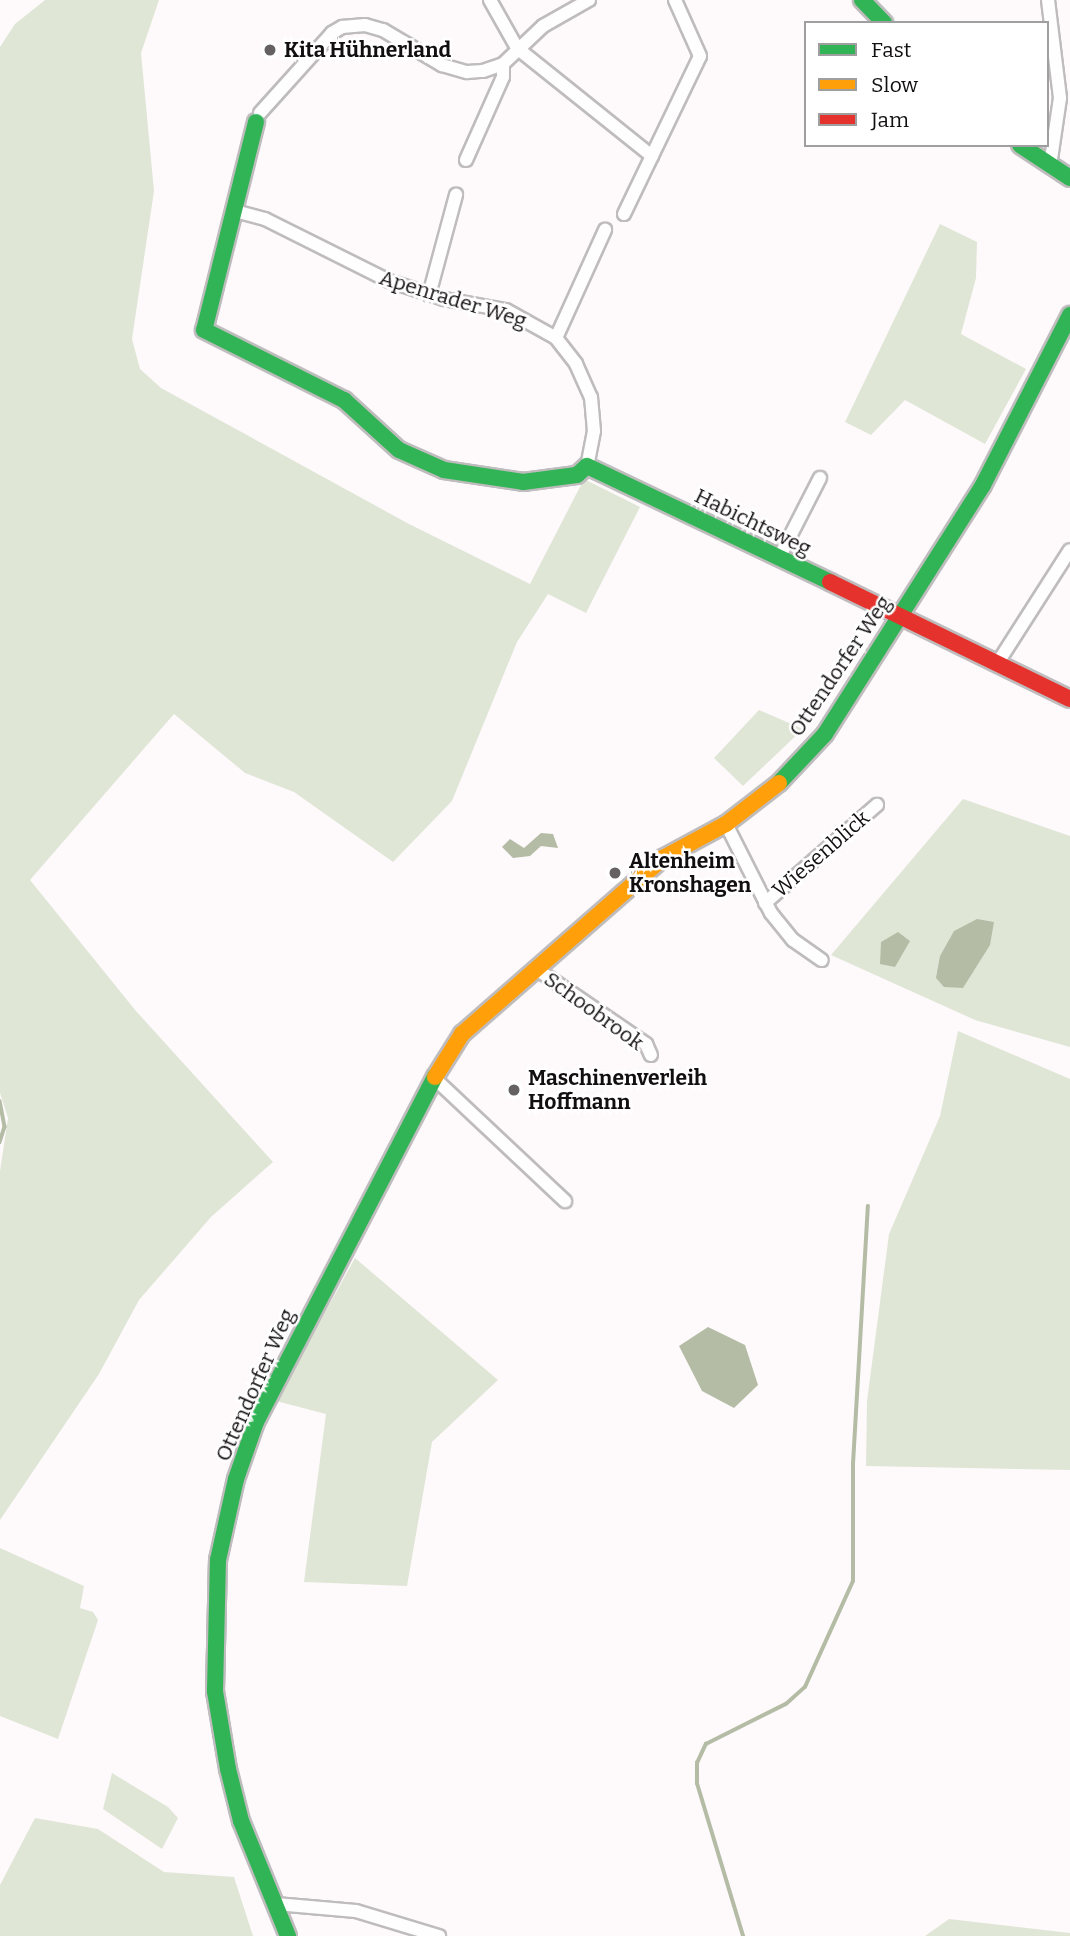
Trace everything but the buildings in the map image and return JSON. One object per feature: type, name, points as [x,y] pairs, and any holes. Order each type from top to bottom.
[{"type":"main road","points":[[862,0],[882,21]]},
{"type":"main road","points":[[258,117],[204,330],[344,400],[399,450],[459,474],[523,482],[577,475],[587,466]]},
{"type":"main road","points":[[1023,147],[1070,178]]},
{"type":"main road","name":"Ottendorfer Weg","points":[[288,1936],[241,1821],[219,1723],[213,1626],[222,1532],[256,1422],[434,1078],[462,1034],[663,858],[726,824],[781,782],[825,734],[983,485],[1070,315]]},
{"type":"main road","name":"Habichtsweg","points":[[587,466],[900,616],[1048,692],[1070,699]]},
{"type":"street","points":[[490,0],[517,48],[652,156]]},
{"type":"street","points":[[258,117],[332,33],[353,24],[383,30],[442,65],[467,72],[503,64],[517,48],[558,15],[589,0]]},
{"type":"street","points":[[624,214],[700,56],[675,0]]},
{"type":"street","points":[[1048,0],[1060,98],[1050,166]]},
{"type":"street","points":[[466,160],[503,78],[503,64]]},
{"type":"street","points":[[429,295],[456,195]]},
{"type":"street","name":"Apenrader Weg","points":[[235,211],[265,219],[357,268],[429,295],[506,310],[556,338],[576,364],[590,397],[594,431],[587,466]]},
{"type":"street","points":[[556,338],[605,230]]},
{"type":"street","points":[[779,558],[820,478]]},
{"type":"street","points":[[997,664],[1070,550]]},
{"type":"street","name":"Wiesenblick","points":[[765,903],[877,805]]},
{"type":"street","name":"Wiesenblick","points":[[726,824],[765,903],[793,940],[822,960]]},
{"type":"street","name":"Schoobrook","points":[[535,968],[646,1044],[651,1055]]},
{"type":"street","points":[[434,1078],[565,1201]]},
{"type":"street","points":[[276,1904],[356,1911],[439,1936]]},
{"type":"shaded area","points":[[45,0],[159,0],[141,53],[154,191],[132,339],[140,369],[161,388],[409,524],[530,584],[584,479],[640,507],[586,613],[548,594],[517,642],[452,801],[393,862],[294,792],[245,773],[174,714],[30,880],[136,1011],[273,1162],[211,1217],[139,1300],[99,1374],[0,1520],[0,1171],[8,1118],[0,1093],[0,47],[15,24]]},
{"type":"shaded area","points":[[940,224],[977,242],[976,278],[961,334],[1026,369],[985,444],[905,400],[871,435],[845,422]]},
{"type":"shaded area","points":[[759,710],[803,729],[743,786],[714,758]]},
{"type":"shaded area","points":[[963,799],[1070,836],[1070,1047],[975,1020],[831,955]]},
{"type":"shaded area","points":[[541,833],[553,834],[558,848],[541,846],[530,856],[513,858],[502,847],[510,839],[524,848]]},
{"type":"shaded area","points":[[977,919],[994,922],[990,945],[963,988],[944,987],[936,978],[940,956],[954,931]]},
{"type":"shaded area","points":[[898,932],[910,941],[895,967],[880,964],[881,942]]},
{"type":"shaded area","points":[[958,1031],[1070,1079],[1070,1470],[866,1466],[867,1401],[889,1234],[940,1116]]},
{"type":"shaded area","points":[[355,1258],[498,1380],[432,1442],[407,1586],[304,1582],[326,1414],[276,1401]]},
{"type":"shaded area","points":[[708,1327],[745,1345],[758,1385],[734,1408],[702,1391],[679,1346]]},
{"type":"shaded area","points":[[0,1548],[84,1586],[80,1608],[93,1612],[98,1620],[58,1739],[0,1716]]},
{"type":"shaded area","points":[[112,1773],[168,1807],[178,1818],[162,1849],[103,1809]]},
{"type":"shaded area","points":[[35,1818],[98,1829],[164,1872],[234,1877],[253,1936],[0,1936],[0,1885]]},
{"type":"shaded area","points":[[949,1919],[1070,1933],[1070,1936],[925,1936]]},
{"type":"waterway","points":[[0,1101],[5,1127],[0,1142]]},
{"type":"waterway","points":[[743,1936],[697,1784],[697,1763],[706,1744],[786,1704],[805,1687],[853,1581],[853,1464],[868,1206]]},
{"type":"traffic: fast","points":[[862,0],[882,21]]},
{"type":"traffic: fast","points":[[256,122],[204,330],[344,400],[399,450],[444,470],[523,482],[577,475],[587,466],[830,582]]},
{"type":"traffic: fast","points":[[1023,147],[1070,178]]},
{"type":"traffic: fast","points":[[779,783],[825,734],[983,485],[1070,315]]},
{"type":"traffic: fast","points":[[288,1936],[241,1821],[228,1769],[215,1691],[218,1560],[236,1479],[256,1422],[435,1077]]},
{"type":"traffic: slow","points":[[435,1077],[462,1034],[663,858],[726,824],[779,783]]},
{"type":"traffic: jam","points":[[830,582],[1070,699]]},
{"type":"place","name":"Kita Hühnerland","points":[[270,50]]},
{"type":"place","name":"Altenheim Kronshagen","points":[[615,873]]},
{"type":"place","name":"Maschinenverleih Hoffmann","points":[[514,1090]]}]
